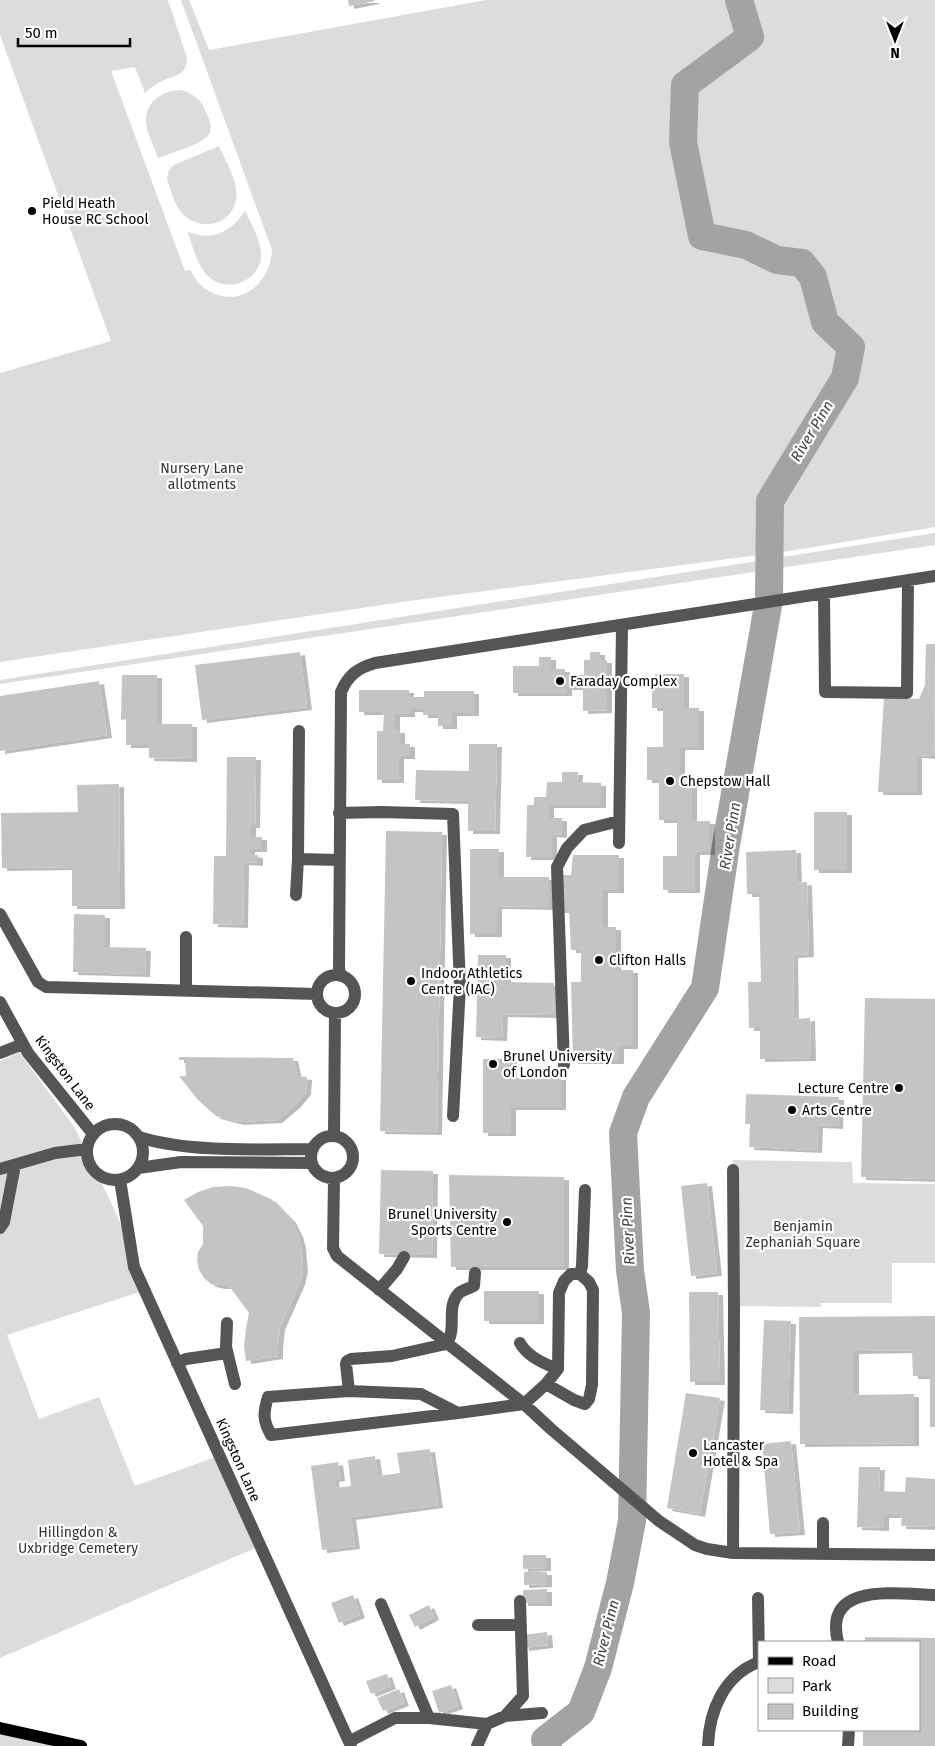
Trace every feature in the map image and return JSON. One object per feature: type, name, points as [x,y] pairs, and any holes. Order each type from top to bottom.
[{"type":"main road","points":[[0,1728],[81,1746]]},
{"type":"street","points":[[336,976],[332,916],[338,886],[341,692],[348,678],[358,670],[375,663],[935,576]]},
{"type":"street","points":[[824,593],[825,692],[907,693],[908,580]]},
{"type":"street","points":[[619,844],[622,626]]},
{"type":"street","points":[[296,895],[299,731]]},
{"type":"street","points":[[339,813],[453,814],[460,986],[453,1116]]},
{"type":"street","points":[[564,1065],[557,867],[567,848],[584,830],[619,820]]},
{"type":"street","points":[[298,859],[338,860]]},
{"type":"street","points":[[0,914],[38,982],[43,986],[317,994]]},
{"type":"street","points":[[186,937],[186,991]]},
{"type":"street","points":[[336,976],[351,983],[354,990],[354,998],[349,1008],[335,1013],[324,1009],[318,1000],[317,994],[319,986],[336,976]]},
{"type":"street","name":"Kingston Lane","points":[[0,1004],[28,1053],[93,1134],[108,1124],[117,1124],[133,1130],[139,1137]]},
{"type":"street","points":[[334,1136],[335,1013]]},
{"type":"street","points":[[0,1053],[23,1044]]},
{"type":"street","points":[[93,1134],[88,1141],[86,1149],[90,1166],[103,1177],[120,1180],[130,1176],[138,1168],[143,1153],[139,1137]]},
{"type":"street","points":[[334,1136],[340,1138],[351,1147],[353,1158],[351,1166],[341,1176],[334,1178],[321,1175],[312,1163],[313,1149],[322,1139],[334,1136]]},
{"type":"street","points":[[139,1137],[154,1142],[203,1147],[313,1149]]},
{"type":"street","points":[[0,1169],[55,1153],[86,1149]]},
{"type":"street","points":[[138,1168],[181,1162],[312,1163]]},
{"type":"street","points":[[0,1228],[4,1222],[15,1165]]},
{"type":"street","points":[[733,1170],[733,1554]]},
{"type":"street","points":[[334,1178],[333,1248],[336,1256],[524,1404],[625,1493],[660,1521],[695,1545],[733,1554],[935,1555]]},
{"type":"street","name":"Kingston Lane","points":[[120,1180],[134,1267],[351,1744]]},
{"type":"street","points":[[580,1274],[582,1266],[585,1190]]},
{"type":"street","points":[[379,1290],[397,1269],[404,1257]]},
{"type":"street","points":[[349,1392],[346,1364],[351,1359],[392,1356],[446,1344],[451,1339],[452,1305],[459,1293],[474,1286],[475,1273]]},
{"type":"street","points":[[458,1413],[421,1394],[349,1392],[268,1397],[264,1408],[264,1424],[271,1435],[458,1413],[524,1404],[546,1384],[558,1369],[559,1293],[564,1280],[571,1274],[580,1274],[589,1282],[593,1290],[592,1385],[589,1399],[585,1404],[546,1384]]},
{"type":"street","points":[[227,1323],[226,1347],[235,1384]]},
{"type":"street","points":[[520,1343],[524,1350],[546,1365],[558,1369]]},
{"type":"street","points":[[177,1362],[227,1352]]},
{"type":"street","points":[[823,1523],[823,1554]]},
{"type":"street","points":[[838,1641],[836,1622],[846,1602],[859,1596],[876,1594],[935,1595]]},
{"type":"street","points":[[758,1598],[759,1641]]},
{"type":"street","points":[[505,1716],[523,1696],[520,1601]]},
{"type":"street","points":[[380,1604],[429,1718]]},
{"type":"street","points":[[478,1624],[521,1624]]},
{"type":"street","points":[[708,1746],[711,1720],[721,1695],[737,1674],[748,1666],[758,1662]]},
{"type":"street","points":[[351,1744],[395,1718],[429,1718],[487,1724],[505,1716],[542,1713]]},
{"type":"street","points":[[477,1746],[487,1724]]},
{"type":"street","points":[[848,1746],[849,1731]]},
{"type":"green space","name":"Nursery Lane allotments","points":[[0,0],[168,0],[187,58],[184,69],[177,75],[158,83],[145,93],[135,67],[111,71],[185,271],[190,270],[199,284],[207,290],[231,297],[251,290],[259,282],[266,273],[272,250],[181,0],[189,0],[209,50],[486,0],[935,0],[935,527],[789,551],[409,601],[0,662],[0,373],[111,341],[0,35]]},
{"type":"green space","points":[[181,90],[190,93],[200,101],[210,122],[210,132],[195,144],[158,158],[147,128],[147,112],[154,100],[160,96]]},
{"type":"green space","points":[[219,146],[234,179],[236,200],[228,216],[221,221],[213,224],[195,222],[182,214],[177,205],[167,179],[169,170],[174,165]]},
{"type":"green space","points":[[245,210],[260,245],[261,257],[259,266],[248,279],[240,283],[224,284],[215,281],[201,267],[187,231],[204,236],[220,233],[235,224]]},
{"type":"green space","points":[[935,533],[935,545],[0,684],[0,680]]},
{"type":"green space","name":"Hillingdon & Uxbridge Cemetery","points":[[19,1052],[75,1128],[114,1209],[149,1289],[7,1335],[39,1419],[99,1397],[135,1486],[218,1456],[260,1546],[0,1658],[0,1061]]},
{"type":"green space","name":"Benjamin Zephaniah Square","points":[[733,1160],[852,1162],[853,1183],[935,1184],[935,1263],[892,1263],[892,1303],[821,1303],[821,1307],[734,1306]]},
{"type":"green space","points":[[0,1728],[81,1746],[0,1746]]},
{"type":"building","points":[[348,0],[374,0],[375,1],[349,6]]},
{"type":"building","points":[[926,644],[935,644],[934,756],[917,755],[917,792],[878,792],[884,698],[919,699],[925,685]]},
{"type":"building","points":[[300,652],[307,707],[202,720],[195,665]]},
{"type":"building","name":"Faraday Complex","points":[[590,652],[600,652],[600,660],[607,660],[607,710],[583,711],[583,687],[567,687],[567,693],[513,693],[513,666],[539,666],[539,657],[551,657],[551,669],[565,669],[565,675],[584,675],[584,660],[590,660]]},
{"type":"building","name":"Chepstow Hall","points":[[655,674],[684,674],[684,708],[699,708],[699,747],[680,747],[680,782],[692,782],[692,821],[710,821],[710,852],[695,852],[695,890],[663,890],[663,856],[677,856],[677,820],[659,820],[659,780],[647,780],[647,747],[663,747],[663,708],[652,708],[652,680],[655,680]]},
{"type":"building","points":[[122,675],[157,675],[157,724],[192,724],[192,759],[149,758],[149,745],[126,745],[126,719],[121,720]]},
{"type":"building","points":[[99,681],[107,735],[0,751],[0,696]]},
{"type":"building","points":[[359,690],[409,690],[409,697],[424,697],[424,691],[474,691],[474,713],[452,713],[452,726],[438,726],[438,715],[423,715],[423,709],[410,709],[410,714],[395,714],[395,730],[400,730],[400,744],[410,744],[410,756],[399,756],[399,780],[377,780],[377,731],[383,731],[384,712],[359,712]]},
{"type":"building","points":[[469,744],[497,744],[495,831],[468,831],[468,801],[415,800],[416,770],[469,771]]},
{"type":"building","points":[[227,757],[256,757],[255,825],[251,825],[251,837],[262,837],[262,849],[250,849],[250,854],[258,855],[258,863],[244,862],[243,925],[213,924],[214,856],[226,856]]},
{"type":"building","points":[[562,772],[578,772],[577,782],[601,783],[601,805],[549,805],[549,818],[562,818],[562,835],[552,834],[552,857],[526,857],[527,805],[534,805],[534,797],[546,797],[547,782],[562,782]]},
{"type":"building","points":[[119,784],[120,906],[72,906],[72,867],[2,868],[1,813],[78,812],[77,785]]},
{"type":"building","points":[[814,812],[847,812],[847,870],[814,870]]},
{"type":"building","name":"Indoor Athletics Centre (IAC)","points":[[386,831],[442,832],[437,1132],[380,1131]]},
{"type":"building","points":[[470,849],[499,849],[499,877],[549,877],[549,907],[497,906],[497,934],[470,934]]},
{"type":"building","points":[[796,850],[797,883],[807,882],[809,954],[793,955],[794,1019],[810,1018],[811,1058],[760,1059],[760,1028],[749,1028],[748,982],[761,982],[759,894],[747,894],[746,852]]},
{"type":"building","name":"Clifton Halls","points":[[573,855],[619,855],[619,890],[603,890],[603,927],[616,927],[616,970],[633,970],[633,1046],[619,1046],[619,1061],[573,1061],[571,982],[581,982],[581,950],[571,950],[569,910],[559,910],[559,875],[571,875]]},
{"type":"building","points":[[74,914],[105,915],[105,947],[146,948],[145,974],[73,972]]},
{"type":"building","points":[[478,955],[506,955],[506,982],[554,983],[553,1015],[503,1014],[502,1038],[476,1037]]},
{"type":"building","name":"Lecture Centre","points":[[865,998],[935,999],[935,1179],[861,1177]]},
{"type":"building","points":[[179,1057],[293,1058],[297,1076],[307,1077],[306,1092],[295,1105],[277,1120],[239,1122],[216,1116],[198,1100],[179,1076],[186,1076],[185,1060],[179,1060]]},
{"type":"building","points":[[483,1059],[512,1059],[512,1078],[561,1077],[561,1107],[511,1107],[511,1133],[483,1133]]},
{"type":"building","name":"Arts Centre","points":[[746,1094],[839,1097],[838,1126],[818,1125],[817,1150],[749,1147],[750,1124],[745,1124]]},
{"type":"building","points":[[381,1170],[433,1171],[432,1255],[379,1254]]},
{"type":"building","name":"Brunel University Sports Centre","points":[[449,1175],[564,1177],[564,1267],[451,1267]]},
{"type":"building","points":[[707,1183],[717,1273],[691,1276],[681,1186]]},
{"type":"building","points":[[230,1186],[246,1188],[271,1199],[291,1220],[298,1234],[303,1269],[300,1282],[280,1327],[278,1356],[246,1361],[244,1346],[249,1313],[229,1286],[211,1284],[199,1270],[197,1261],[198,1252],[203,1244],[203,1226],[184,1200],[198,1192],[213,1187]]},
{"type":"building","points":[[484,1291],[539,1291],[539,1321],[484,1321]]},
{"type":"building","points":[[689,1292],[718,1292],[720,1382],[690,1382]]},
{"type":"building","points":[[935,1316],[935,1427],[930,1427],[930,1376],[913,1376],[912,1350],[854,1351],[854,1395],[914,1394],[914,1443],[800,1444],[799,1317]]},
{"type":"building","points":[[764,1320],[791,1321],[788,1411],[760,1410]]},
{"type":"building","name":"Lancaster Hotel & Spa","points":[[686,1393],[720,1398],[700,1514],[667,1508]]},
{"type":"building","points":[[791,1441],[800,1532],[770,1534],[762,1444]]},
{"type":"building","points":[[430,1449],[438,1505],[351,1517],[355,1546],[322,1550],[311,1466],[338,1462],[340,1478],[334,1479],[335,1488],[351,1486],[348,1460],[375,1456],[378,1476],[400,1473],[397,1453]]},
{"type":"building","points":[[859,1467],[880,1467],[879,1491],[905,1492],[906,1477],[935,1479],[935,1527],[901,1526],[902,1515],[884,1515],[884,1528],[857,1527]]},
{"type":"building","points":[[523,1555],[546,1555],[546,1568],[523,1569]]},
{"type":"building","points":[[524,1572],[547,1572],[547,1584],[524,1585]]},
{"type":"building","points":[[547,1589],[547,1603],[523,1603],[523,1590]]},
{"type":"building","points":[[353,1595],[360,1615],[339,1623],[331,1603]]},
{"type":"building","points":[[429,1605],[434,1617],[415,1627],[409,1615]]},
{"type":"building","points":[[547,1632],[548,1645],[524,1648],[522,1635]]},
{"type":"building","points":[[865,1637],[935,1638],[935,1746],[863,1746],[863,1731],[920,1731],[920,1641],[865,1641]]},
{"type":"building","points":[[387,1674],[391,1686],[371,1694],[366,1681]]},
{"type":"building","points":[[451,1685],[458,1706],[439,1713],[432,1691]]},
{"type":"building","points":[[399,1689],[404,1703],[383,1711],[377,1698]]},
{"type":"waterway","name":"River Pinn","points":[[548,1746],[545,1740],[581,1712],[598,1668],[620,1583],[632,1521],[636,1313],[630,1270],[623,1133],[636,1097],[705,988],[726,845],[769,600],[770,501],[845,378],[851,347],[825,322],[813,277],[802,263],[777,260],[746,245],[702,236],[683,142],[685,85],[750,37],[739,0]]},
{"type":"place","name":"Pield Heath House RC School","points":[[32,211]]},
{"type":"place","name":"Faraday Complex","points":[[560,681]]},
{"type":"place","name":"Chepstow Hall","points":[[670,781]]},
{"type":"place","name":"Clifton Halls","points":[[599,960]]},
{"type":"place","name":"Indoor Athletics Centre (IAC)","points":[[411,981]]},
{"type":"place","name":"Brunel University of London","points":[[493,1064]]},
{"type":"place","name":"Lecture Centre","points":[[899,1088]]},
{"type":"place","name":"Arts Centre","points":[[792,1110]]},
{"type":"place","name":"Brunel University Sports Centre","points":[[507,1222]]},
{"type":"place","name":"Lancaster Hotel & Spa","points":[[693,1453]]}]
